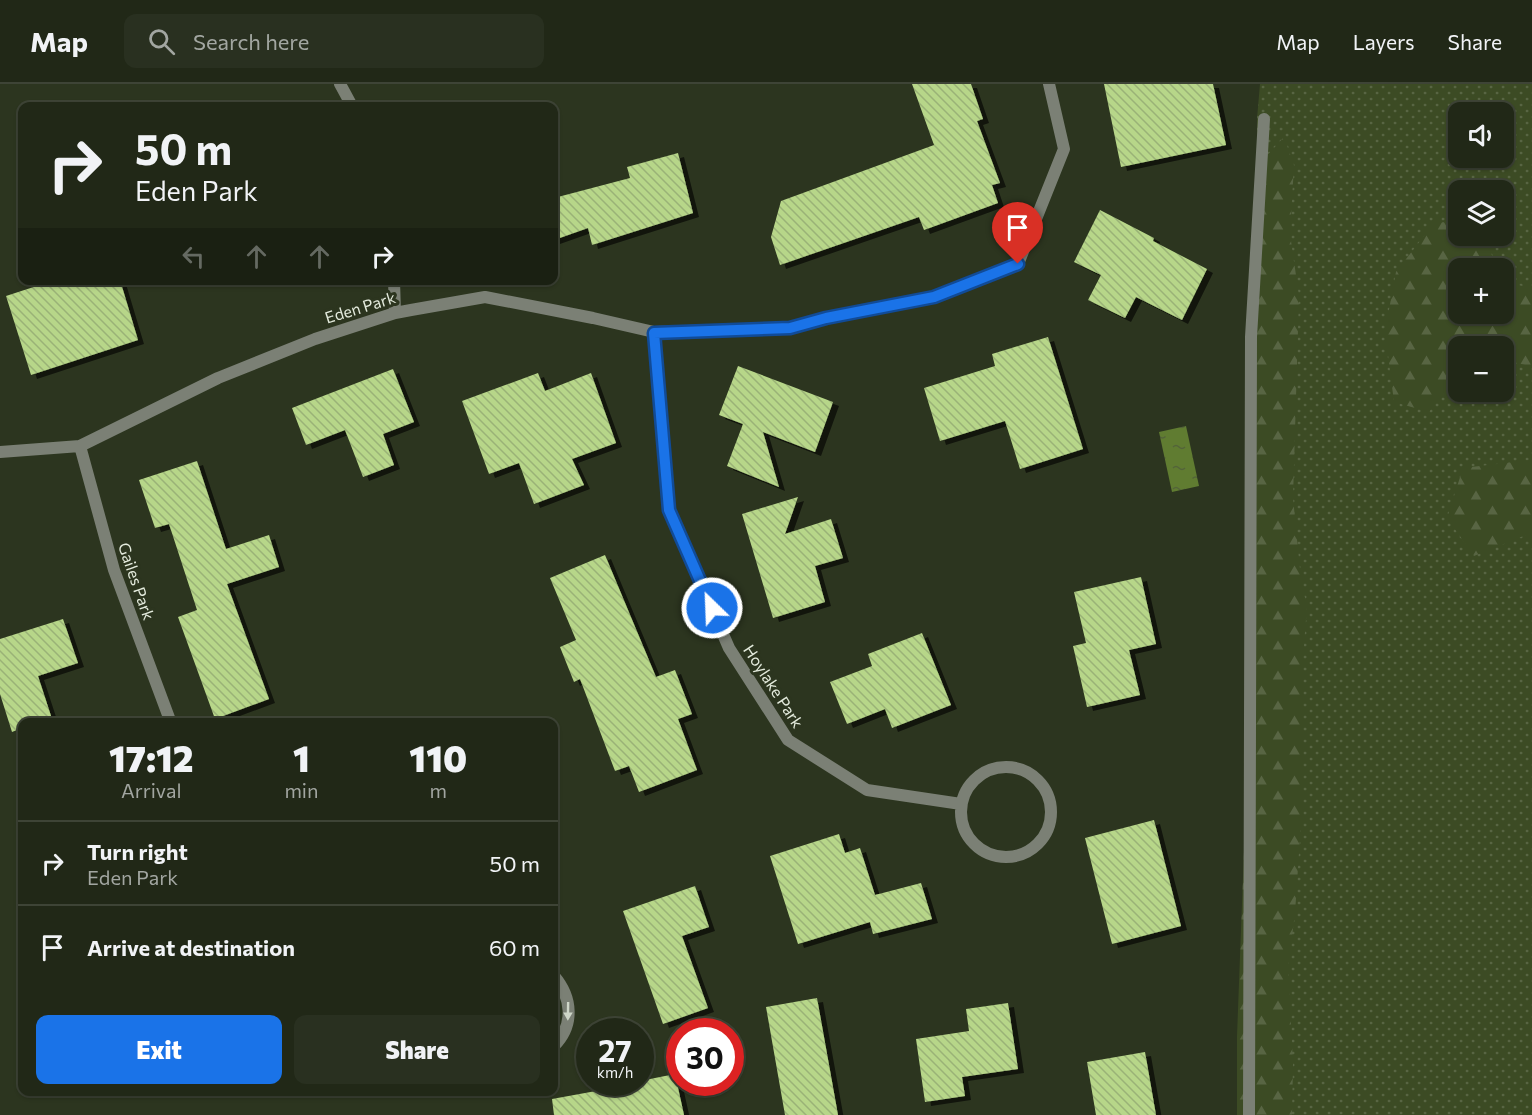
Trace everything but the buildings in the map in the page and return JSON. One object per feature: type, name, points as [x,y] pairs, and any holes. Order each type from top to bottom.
[{"type":"street","points":[[340,84],[350,102]]},
{"type":"street","name":"Eden Park","points":[[0,452],[80,446],[218,378],[315,339],[395,313],[486,297],[593,318],[654,333],[790,328],[826,318],[934,297],[1018,264],[1064,149],[1049,84]]},
{"type":"street","points":[[1250,1115],[1251,337],[1264,119]]},
{"type":"street","points":[[394,285],[395,313]]},
{"type":"street","name":"Hoylake Park","points":[[654,333],[669,510],[729,648],[788,740],[867,790],[961,804]]},
{"type":"street","name":"Gailes Park","points":[[80,446],[114,570],[169,718]]},
{"type":"street","points":[[1003,766],[1018,768],[1032,774],[1043,785],[1050,799],[1052,814],[1049,828],[1036,846],[1016,856],[1002,857],[987,853],[975,845],[966,834],[961,819],[961,804],[966,790],[975,778],[988,770],[1003,766]]},
{"type":"street","points":[[558,982],[566,994],[569,1014],[566,1028],[558,1042]]},
{"type":"green space","points":[[1260,84],[1532,84],[1532,1115],[1256,1115],[1257,119]]},
{"type":"green space","points":[[1284,137],[1294,165],[1290,234],[1299,296],[1293,498],[1301,579],[1307,607],[1301,683],[1302,807],[1295,913],[1288,968],[1293,1064],[1292,1115],[1237,1115],[1237,1037],[1253,611],[1248,563],[1262,161]]},
{"type":"green space","points":[[1448,222],[1448,246],[1488,246],[1493,258],[1448,258],[1448,324],[1514,324],[1514,284],[1532,288],[1532,367],[1514,362],[1514,336],[1448,336],[1448,385],[1429,412],[1394,402],[1385,331],[1396,272],[1434,223]]},
{"type":"green space","points":[[1532,461],[1532,542],[1526,535],[1474,556],[1447,518],[1463,468]]},
{"type":"water","points":[[1186,426],[1199,486],[1172,492],[1159,432]]},
{"type":"route","points":[[712,608],[669,510],[654,333],[790,328],[826,318],[934,297],[1018,264]]}]
